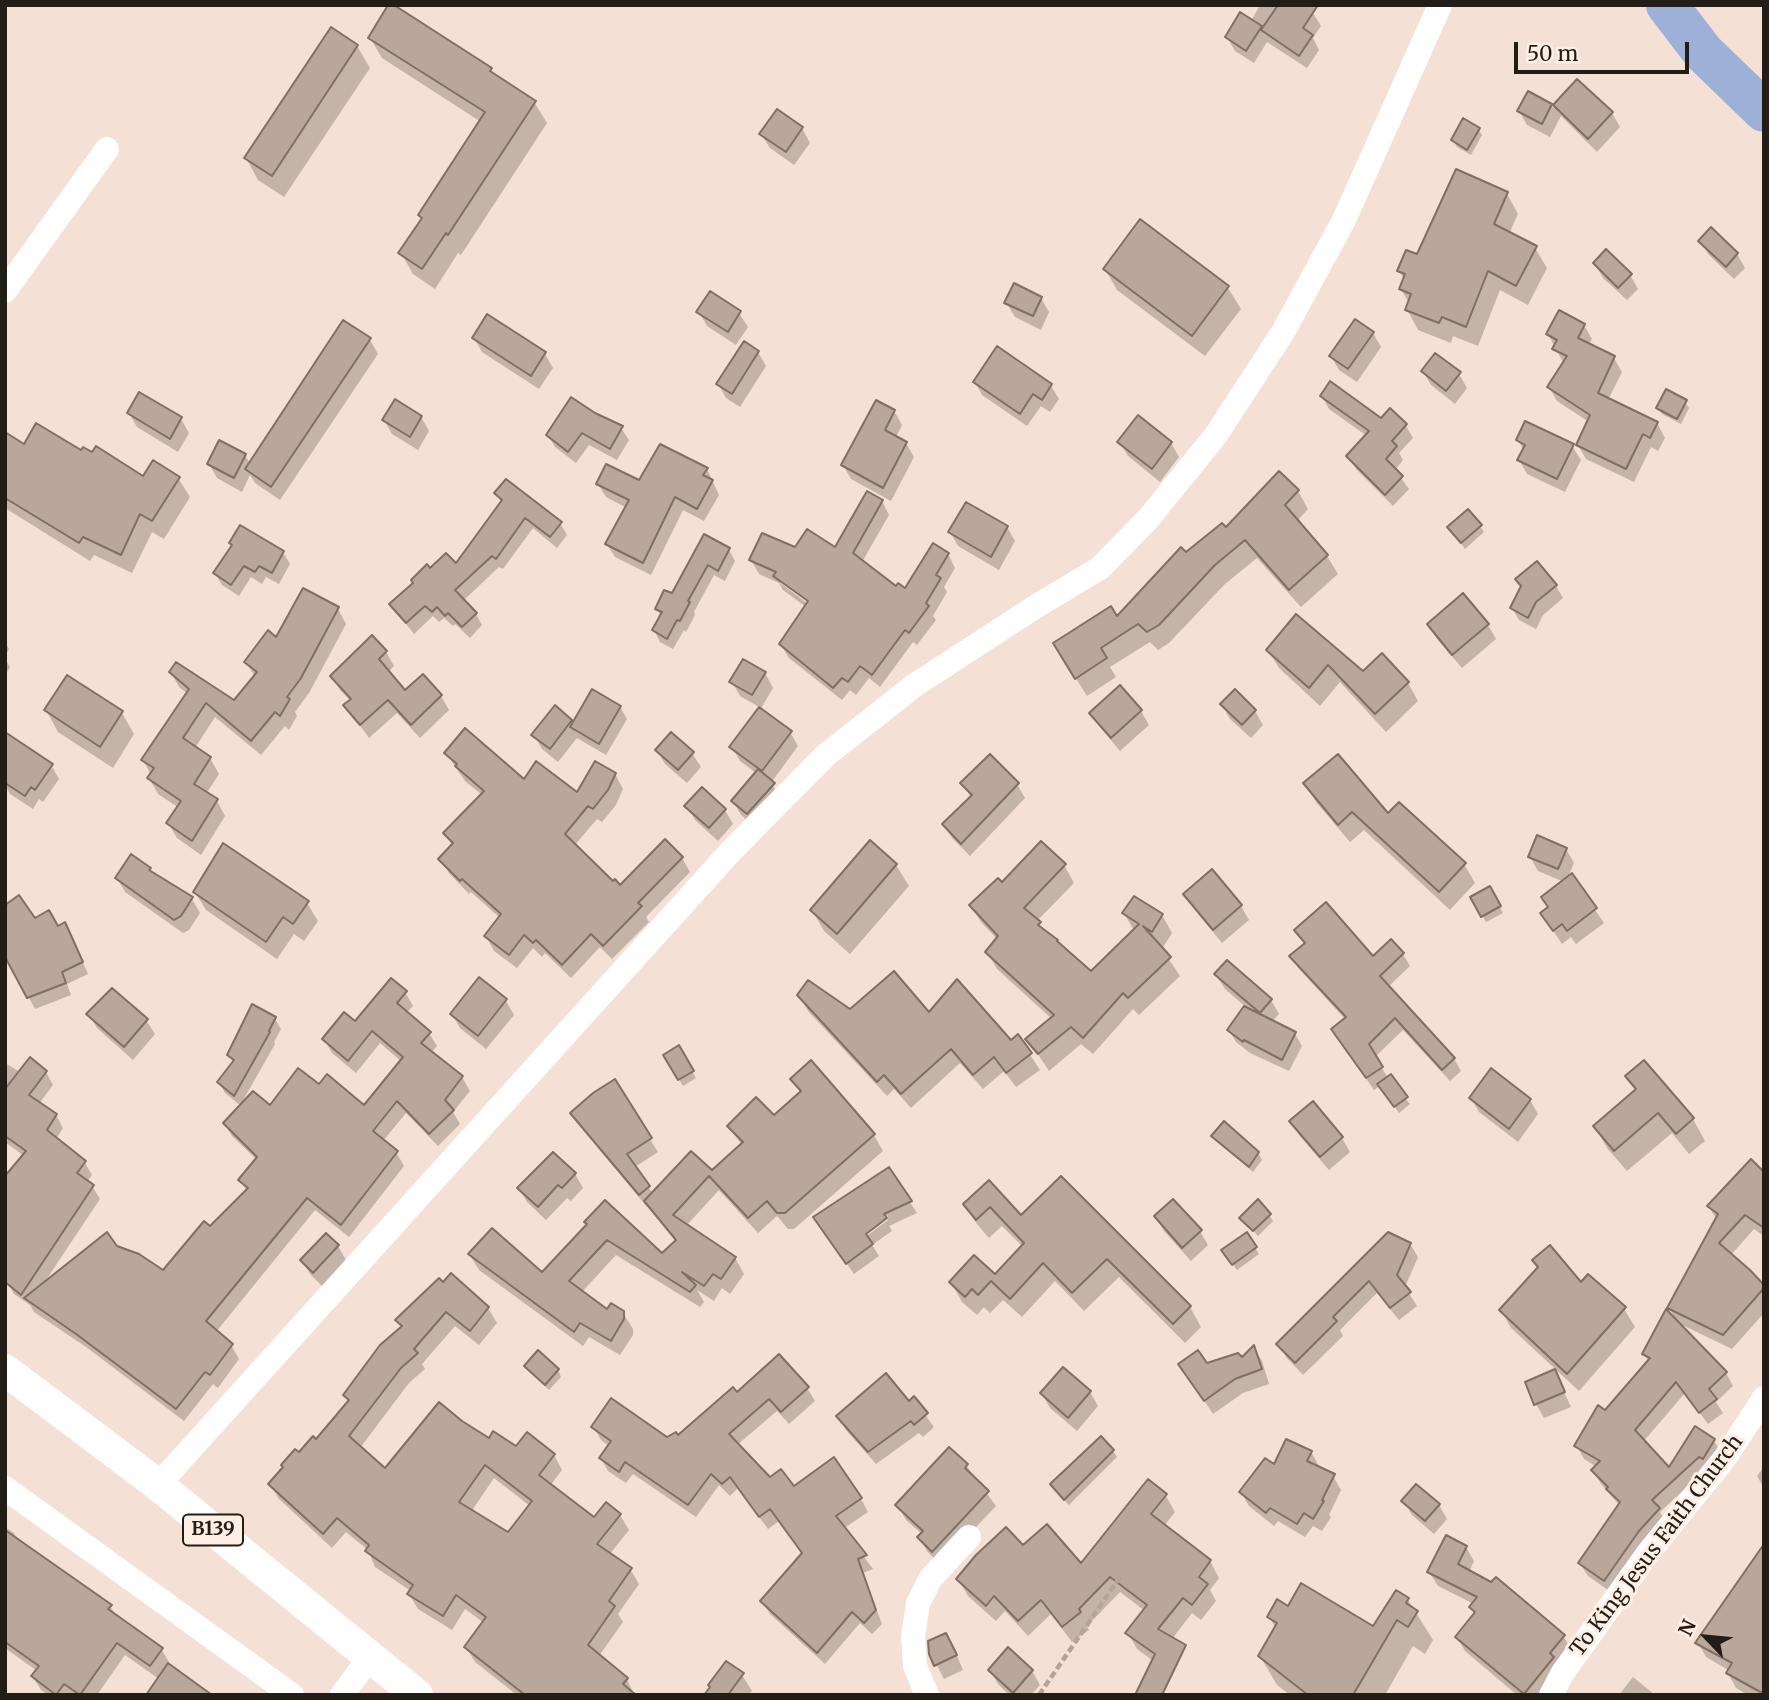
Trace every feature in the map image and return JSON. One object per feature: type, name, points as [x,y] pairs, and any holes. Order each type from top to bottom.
[{"type":"main road","name":"B139","points":[[5,1370],[158,1485],[417,1695]]},
{"type":"street","points":[[158,1485],[732,850],[825,755],[915,685],[1100,568],[1148,519],[1216,435],[1283,332],[1344,220],[1440,5]]},
{"type":"street","points":[[5,291],[107,149]]},
{"type":"street","name":"To King Jesus Faith Church","points":[[1551,1695],[1562,1674],[1648,1553],[1726,1458],[1764,1398]]},
{"type":"street","points":[[5,1488],[292,1695]]},
{"type":"street","points":[[927,1695],[915,1666],[913,1637],[918,1603],[930,1578],[969,1537]]},
{"type":"street","points":[[342,1695],[371,1656]]},
{"type":"path","points":[[1039,1695],[1120,1577]]},
{"type":"building","points":[[388,5],[394,5],[492,68],[490,71],[536,101],[448,235],[446,233],[422,269],[398,253],[422,218],[418,215],[485,112],[368,38]]},
{"type":"building","points":[[1278,5],[1318,5],[1303,28],[1313,35],[1299,56],[1261,30]]},
{"type":"building","points":[[1240,12],[1262,26],[1246,51],[1225,37]]},
{"type":"building","points":[[331,27],[358,45],[272,176],[244,158]]},
{"type":"building","points":[[1577,79],[1613,112],[1588,139],[1553,105]]},
{"type":"building","points":[[1528,91],[1552,104],[1542,124],[1517,111]]},
{"type":"building","points":[[777,109],[803,127],[786,152],[759,134]]},
{"type":"building","points":[[1463,118],[1480,128],[1467,150],[1451,140]]},
{"type":"building","points":[[1456,169],[1508,192],[1494,224],[1537,246],[1516,286],[1488,271],[1466,327],[1442,317],[1439,323],[1405,310],[1411,294],[1399,289],[1405,274],[1397,271],[1406,250],[1417,254]]},
{"type":"building","points":[[1140,219],[1229,286],[1192,336],[1103,269]]},
{"type":"building","points":[[1711,227],[1738,253],[1726,267],[1698,241]]},
{"type":"building","points":[[1606,249],[1632,274],[1618,288],[1593,263]]},
{"type":"building","points":[[1014,283],[1042,297],[1033,316],[1004,303]]},
{"type":"building","points":[[710,291],[741,311],[728,332],[696,312]]},
{"type":"building","points":[[1559,310],[1585,324],[1578,338],[1615,356],[1598,393],[1658,422],[1650,438],[1643,434],[1626,469],[1576,445],[1590,415],[1547,387],[1567,356],[1552,349],[1557,340],[1546,334]]},
{"type":"building","points":[[487,314],[546,352],[531,376],[472,338]]},
{"type":"building","points":[[1355,319],[1374,332],[1348,369],[1329,356]]},
{"type":"building","points":[[343,320],[371,338],[271,487],[245,469]]},
{"type":"building","points":[[744,341],[759,351],[732,394],[716,384]]},
{"type":"building","points":[[997,346],[1052,384],[1042,400],[1033,394],[1020,414],[973,382]]},
{"type":"building","points":[[1435,353],[1461,372],[1446,391],[1421,371]]},
{"type":"building","points":[[1330,381],[1381,418],[1390,408],[1407,424],[1392,441],[1397,446],[1386,459],[1403,476],[1385,495],[1346,456],[1369,431],[1320,396]]},
{"type":"building","points":[[1666,389],[1687,400],[1677,419],[1656,408]]},
{"type":"building","points":[[139,392],[182,417],[170,439],[127,413]]},
{"type":"building","points":[[571,397],[595,413],[623,426],[610,449],[582,433],[568,452],[546,435]]},
{"type":"building","points":[[395,399],[422,416],[410,437],[382,420]]},
{"type":"building","points":[[876,400],[895,410],[885,430],[907,442],[883,488],[841,465]]},
{"type":"building","points":[[1138,415],[1172,442],[1152,469],[1117,442]]},
{"type":"building","points":[[1525,421],[1574,444],[1557,479],[1517,460],[1525,445],[1516,440]]},
{"type":"building","points":[[36,423],[81,450],[83,447],[92,452],[96,446],[143,476],[153,460],[180,477],[152,521],[140,514],[121,555],[83,537],[79,543],[5,498],[5,432],[24,444]]},
{"type":"building","points":[[219,440],[246,454],[234,478],[207,464]]},
{"type":"building","points":[[660,444],[708,468],[703,475],[713,480],[697,509],[675,497],[643,563],[605,544],[629,500],[596,484],[606,464],[639,480]]},
{"type":"building","points":[[1279,471],[1299,490],[1285,505],[1328,555],[1289,590],[1245,540],[1215,565],[1159,625],[1147,632],[1138,624],[1101,648],[1107,658],[1075,679],[1053,643],[1111,606],[1117,616],[1181,547],[1186,552],[1222,523],[1226,527]]},
{"type":"building","points":[[506,479],[562,522],[550,537],[525,518],[496,559],[492,556],[455,590],[477,613],[462,627],[448,613],[445,616],[437,607],[432,612],[425,606],[406,623],[389,604],[413,583],[411,580],[427,564],[430,568],[446,553],[456,563],[502,500],[494,493]]},
{"type":"building","points":[[867,491],[883,500],[853,553],[896,586],[898,583],[905,588],[933,543],[949,553],[936,575],[941,578],[926,603],[929,606],[909,633],[905,630],[872,675],[860,666],[848,682],[842,678],[833,688],[779,644],[808,601],[773,576],[776,572],[749,560],[762,533],[795,547],[807,529],[835,547]]},
{"type":"building","points":[[966,502],[1008,526],[991,557],[948,532]]},
{"type":"building","points":[[1468,509],[1482,525],[1461,543],[1447,527]]},
{"type":"building","points":[[240,525],[284,551],[272,573],[259,566],[255,572],[244,566],[231,585],[213,573],[232,545],[229,543]]},
{"type":"building","points":[[704,534],[730,548],[718,571],[708,565],[680,621],[677,620],[667,639],[652,630],[662,612],[655,609],[664,590],[672,593]]},
{"type":"building","points":[[1537,561],[1557,585],[1536,602],[1528,618],[1510,608],[1521,586],[1515,579]]},
{"type":"building","points":[[303,588],[339,607],[301,678],[287,697],[290,699],[280,716],[275,712],[251,741],[206,703],[183,738],[211,757],[194,784],[218,799],[192,841],[166,823],[181,801],[147,778],[154,768],[141,760],[189,689],[169,672],[176,662],[234,700],[257,672],[244,662],[268,630],[276,637]]},
{"type":"building","points":[[1463,593],[1489,624],[1452,655],[1427,624]]},
{"type":"building","points":[[1296,614],[1363,671],[1382,653],[1409,682],[1375,714],[1328,665],[1309,688],[1266,650]]},
{"type":"building","points":[[372,635],[387,651],[379,659],[405,690],[423,674],[442,695],[411,725],[388,700],[360,725],[343,705],[351,699],[330,676]]},
{"type":"building","points":[[743,659],[766,672],[752,695],[729,682]]},
{"type":"building","points":[[67,675],[123,711],[100,747],[44,710]]},
{"type":"building","points":[[1120,685],[1142,710],[1111,738],[1089,713]]},
{"type":"building","points":[[592,689],[621,706],[599,744],[570,727]]},
{"type":"building","points":[[1235,689],[1256,710],[1242,725],[1220,704]]},
{"type":"building","points":[[555,705],[572,720],[550,749],[531,735]]},
{"type":"building","points":[[759,707],[792,731],[762,771],[729,747]]},
{"type":"building","points":[[465,728],[524,779],[536,761],[577,792],[595,761],[616,773],[608,790],[593,809],[588,806],[565,834],[613,881],[615,879],[620,885],[665,839],[683,857],[638,903],[642,906],[603,946],[591,934],[562,965],[536,940],[533,943],[524,935],[509,955],[484,936],[501,914],[462,879],[460,881],[438,859],[453,843],[443,833],[484,791],[444,753]]},
{"type":"building","points":[[5,732],[53,764],[35,790],[31,787],[25,796],[5,783]]},
{"type":"building","points":[[671,732],[694,752],[678,770],[655,750]]},
{"type":"building","points":[[990,754],[1019,783],[961,844],[942,824],[972,795],[960,783]]},
{"type":"building","points":[[1338,754],[1388,813],[1399,802],[1466,863],[1439,892],[1352,812],[1338,825],[1303,783]]},
{"type":"building","points":[[758,769],[775,783],[747,814],[731,801]]},
{"type":"building","points":[[702,787],[726,809],[709,828],[684,806]]},
{"type":"building","points":[[1537,835],[1567,848],[1558,869],[1528,857]]},
{"type":"building","points":[[870,840],[897,864],[837,934],[810,910]]},
{"type":"building","points":[[1041,841],[1066,864],[1024,908],[1041,922],[1038,925],[1091,971],[1139,924],[1122,913],[1134,896],[1163,914],[1152,932],[1143,926],[1171,957],[1128,998],[1123,993],[1083,1038],[1071,1027],[1038,1054],[1025,1039],[1054,1015],[985,952],[998,936],[969,905],[998,878],[1002,882]]},
{"type":"building","points":[[223,843],[309,901],[293,924],[283,917],[266,942],[193,892]]},
{"type":"building","points":[[131,854],[151,868],[149,870],[193,897],[181,916],[174,920],[115,878]]},
{"type":"building","points":[[1212,869],[1242,905],[1213,930],[1183,894]]},
{"type":"building","points":[[1572,873],[1597,908],[1567,931],[1562,924],[1553,931],[1540,913],[1548,907],[1541,897]]},
{"type":"building","points":[[1490,886],[1501,906],[1481,917],[1470,897]]},
{"type":"building","points":[[19,895],[35,918],[49,910],[58,926],[65,922],[83,962],[62,972],[66,983],[27,998],[5,957],[5,905]]},
{"type":"building","points":[[1326,902],[1373,956],[1391,939],[1404,953],[1380,976],[1455,1058],[1442,1070],[1395,1018],[1369,1044],[1383,1067],[1366,1078],[1331,1029],[1346,1017],[1289,956],[1305,943],[1294,930]]},
{"type":"building","points":[[1227,960],[1272,999],[1260,1013],[1214,974]]},
{"type":"building","points":[[894,971],[929,1012],[957,979],[1011,1040],[1018,1034],[1032,1053],[1006,1073],[994,1057],[973,1075],[951,1049],[901,1094],[884,1075],[877,1082],[797,995],[808,980],[850,1009]]},
{"type":"building","points":[[479,977],[507,999],[478,1036],[450,1014]]},
{"type":"building","points":[[391,978],[407,991],[397,1003],[431,1032],[421,1043],[463,1076],[445,1100],[454,1110],[429,1134],[397,1101],[373,1131],[398,1151],[341,1225],[307,1198],[206,1321],[233,1344],[210,1375],[205,1372],[176,1409],[24,1298],[107,1232],[117,1246],[139,1254],[163,1270],[204,1221],[210,1226],[248,1188],[238,1180],[257,1157],[223,1123],[253,1091],[270,1105],[298,1068],[319,1084],[327,1074],[364,1105],[403,1057],[372,1031],[348,1061],[322,1039],[344,1012],[355,1021]]},
{"type":"building","points":[[112,988],[148,1019],[124,1047],[86,1014]]},
{"type":"building","points":[[252,1004],[276,1017],[234,1096],[217,1082],[234,1060],[227,1055]]},
{"type":"building","points":[[1244,1006],[1296,1032],[1282,1060],[1244,1040],[1243,1042],[1227,1030]]},
{"type":"building","points":[[679,1045],[694,1071],[678,1080],[663,1055]]},
{"type":"building","points":[[30,1057],[47,1071],[29,1095],[57,1114],[47,1130],[86,1161],[77,1173],[94,1185],[21,1295],[5,1282],[5,1176],[26,1151],[5,1136],[5,1089]]},
{"type":"building","points":[[811,1060],[875,1134],[785,1213],[777,1213],[767,1201],[748,1218],[709,1176],[673,1215],[736,1257],[721,1279],[713,1274],[704,1286],[682,1272],[696,1285],[690,1292],[607,1240],[569,1281],[607,1309],[611,1303],[624,1311],[624,1319],[611,1341],[580,1323],[574,1332],[468,1254],[492,1228],[542,1272],[587,1224],[584,1222],[605,1200],[662,1253],[676,1240],[644,1201],[691,1151],[712,1170],[743,1142],[727,1126],[756,1097],[774,1115],[801,1091],[790,1079]]},
{"type":"building","points":[[1644,1060],[1694,1118],[1676,1134],[1658,1113],[1614,1151],[1593,1126],[1636,1089],[1625,1076]]},
{"type":"building","points":[[1491,1068],[1531,1099],[1509,1129],[1469,1098]]},
{"type":"building","points":[[1391,1074],[1408,1097],[1394,1107],[1377,1084]]},
{"type":"building","points":[[615,1079],[652,1138],[627,1154],[650,1186],[639,1195],[570,1113]]},
{"type":"building","points":[[1313,1101],[1343,1137],[1320,1157],[1289,1121]]},
{"type":"building","points":[[1224,1121],[1259,1152],[1249,1167],[1211,1136]]},
{"type":"building","points":[[553,1152],[576,1173],[562,1188],[558,1185],[538,1207],[517,1188]]},
{"type":"building","points":[[1751,1159],[1764,1172],[1764,1228],[1745,1215],[1719,1243],[1750,1270],[1764,1288],[1723,1335],[1667,1308],[1718,1214],[1707,1206]]},
{"type":"building","points":[[889,1167],[912,1201],[884,1214],[887,1218],[866,1234],[873,1244],[846,1264],[813,1217]]},
{"type":"building","points":[[1061,1176],[1191,1306],[1173,1324],[1107,1259],[1072,1293],[1043,1263],[1010,1299],[991,1281],[978,1295],[972,1289],[965,1297],[949,1282],[974,1255],[995,1274],[1024,1243],[990,1207],[976,1220],[963,1204],[989,1180],[1021,1215]]},
{"type":"building","points":[[1173,1199],[1202,1230],[1182,1248],[1154,1216]]},
{"type":"building","points":[[1258,1199],[1271,1214],[1253,1231],[1239,1218]]},
{"type":"building","points":[[1247,1232],[1257,1247],[1232,1265],[1221,1250]]},
{"type":"building","points":[[1388,1232],[1411,1243],[1397,1275],[1411,1292],[1390,1308],[1369,1281],[1333,1317],[1337,1321],[1295,1363],[1276,1344]]},
{"type":"building","points":[[326,1233],[339,1245],[313,1273],[300,1260]]},
{"type":"building","points":[[1550,1245],[1581,1282],[1588,1274],[1626,1307],[1567,1374],[1499,1310],[1538,1267],[1532,1260]]},
{"type":"building","points":[[451,1273],[489,1307],[470,1331],[446,1312],[414,1349],[418,1353],[401,1368],[349,1436],[385,1468],[439,1402],[489,1438],[493,1431],[516,1446],[527,1432],[555,1454],[539,1475],[594,1517],[606,1502],[621,1514],[597,1544],[632,1568],[609,1601],[615,1606],[588,1645],[628,1678],[623,1684],[636,1695],[525,1695],[464,1647],[486,1617],[456,1595],[443,1616],[407,1594],[413,1585],[365,1551],[369,1545],[337,1518],[323,1534],[268,1484],[295,1449],[299,1452],[313,1436],[316,1439],[349,1400],[343,1395],[380,1345],[402,1326],[395,1320],[439,1278],[443,1282]],"holes":[[[485,1465],[532,1501],[508,1532],[459,1502]]]},
{"type":"building","points":[[1666,1309],[1727,1372],[1709,1389],[1717,1399],[1699,1413],[1676,1382],[1635,1430],[1669,1467],[1695,1426],[1715,1439],[1703,1459],[1699,1457],[1652,1500],[1660,1508],[1639,1531],[1604,1581],[1578,1563],[1620,1502],[1591,1470],[1600,1461],[1574,1446],[1598,1405],[1605,1410],[1650,1358],[1642,1354]]},
{"type":"building","points":[[1254,1345],[1262,1369],[1235,1379],[1204,1401],[1178,1364],[1198,1350],[1207,1363],[1238,1353],[1242,1357]]},
{"type":"building","points":[[538,1350],[559,1369],[545,1385],[524,1366]]},
{"type":"building","points":[[779,1354],[809,1387],[781,1412],[769,1399],[729,1434],[770,1477],[781,1469],[794,1486],[834,1457],[862,1498],[836,1516],[867,1555],[858,1559],[876,1610],[864,1623],[852,1612],[817,1653],[760,1601],[802,1553],[770,1509],[759,1517],[730,1477],[722,1484],[711,1474],[688,1505],[625,1462],[619,1472],[599,1458],[611,1441],[591,1427],[611,1398],[667,1437],[676,1432],[678,1435],[733,1387],[737,1392]]},
{"type":"building","points":[[1063,1367],[1091,1391],[1068,1418],[1040,1393]]},
{"type":"building","points":[[1555,1369],[1565,1392],[1534,1405],[1525,1382]]},
{"type":"building","points":[[886,1373],[909,1401],[914,1396],[928,1413],[914,1425],[911,1421],[868,1452],[836,1416]]},
{"type":"building","points":[[1101,1436],[1114,1450],[1064,1500],[1050,1484]]},
{"type":"building","points":[[1286,1439],[1312,1451],[1307,1461],[1335,1474],[1313,1519],[1304,1513],[1297,1524],[1270,1508],[1266,1513],[1239,1492],[1265,1458],[1274,1464]]},
{"type":"building","points":[[949,1447],[968,1464],[965,1468],[989,1491],[932,1552],[917,1537],[923,1531],[895,1505]]},
{"type":"building","points":[[1148,1479],[1167,1494],[1151,1514],[1211,1560],[1199,1577],[1208,1584],[1192,1605],[1183,1598],[1158,1629],[1186,1645],[1162,1695],[1135,1695],[1155,1654],[1125,1633],[1147,1605],[1110,1577],[1079,1609],[1081,1612],[1062,1627],[1041,1600],[1018,1621],[994,1596],[986,1606],[956,1579],[976,1555],[1006,1527],[1023,1545],[1047,1524],[1081,1563]]},
{"type":"building","points":[[1416,1484],[1440,1504],[1425,1521],[1401,1501]]},
{"type":"building","points":[[5,1530],[112,1605],[108,1609],[163,1648],[150,1666],[117,1643],[80,1695],[64,1684],[56,1695],[31,1676],[39,1666],[5,1642]]},
{"type":"building","points":[[1446,1535],[1467,1546],[1458,1564],[1491,1582],[1496,1577],[1565,1635],[1550,1653],[1554,1657],[1524,1694],[1455,1637],[1475,1612],[1469,1607],[1477,1597],[1427,1572]]},
{"type":"building","points":[[1764,1544],[1764,1694],[1726,1673],[1732,1663],[1695,1643]]},
{"type":"building","points":[[1301,1583],[1373,1626],[1396,1590],[1409,1598],[1406,1603],[1418,1611],[1408,1627],[1397,1620],[1353,1695],[1308,1695],[1258,1656],[1277,1623],[1267,1617],[1277,1599],[1288,1606]]},
{"type":"building","points":[[946,1633],[957,1655],[934,1666],[928,1641]]},
{"type":"building","points":[[1008,1647],[1033,1670],[1013,1693],[988,1670]]},
{"type":"building","points":[[726,1661],[744,1673],[728,1695],[704,1695],[710,1687],[708,1685]]},
{"type":"building","points":[[168,1663],[212,1695],[146,1695]]},
{"type":"waterway","points":[[1667,5],[1703,52],[1764,111]]}]
